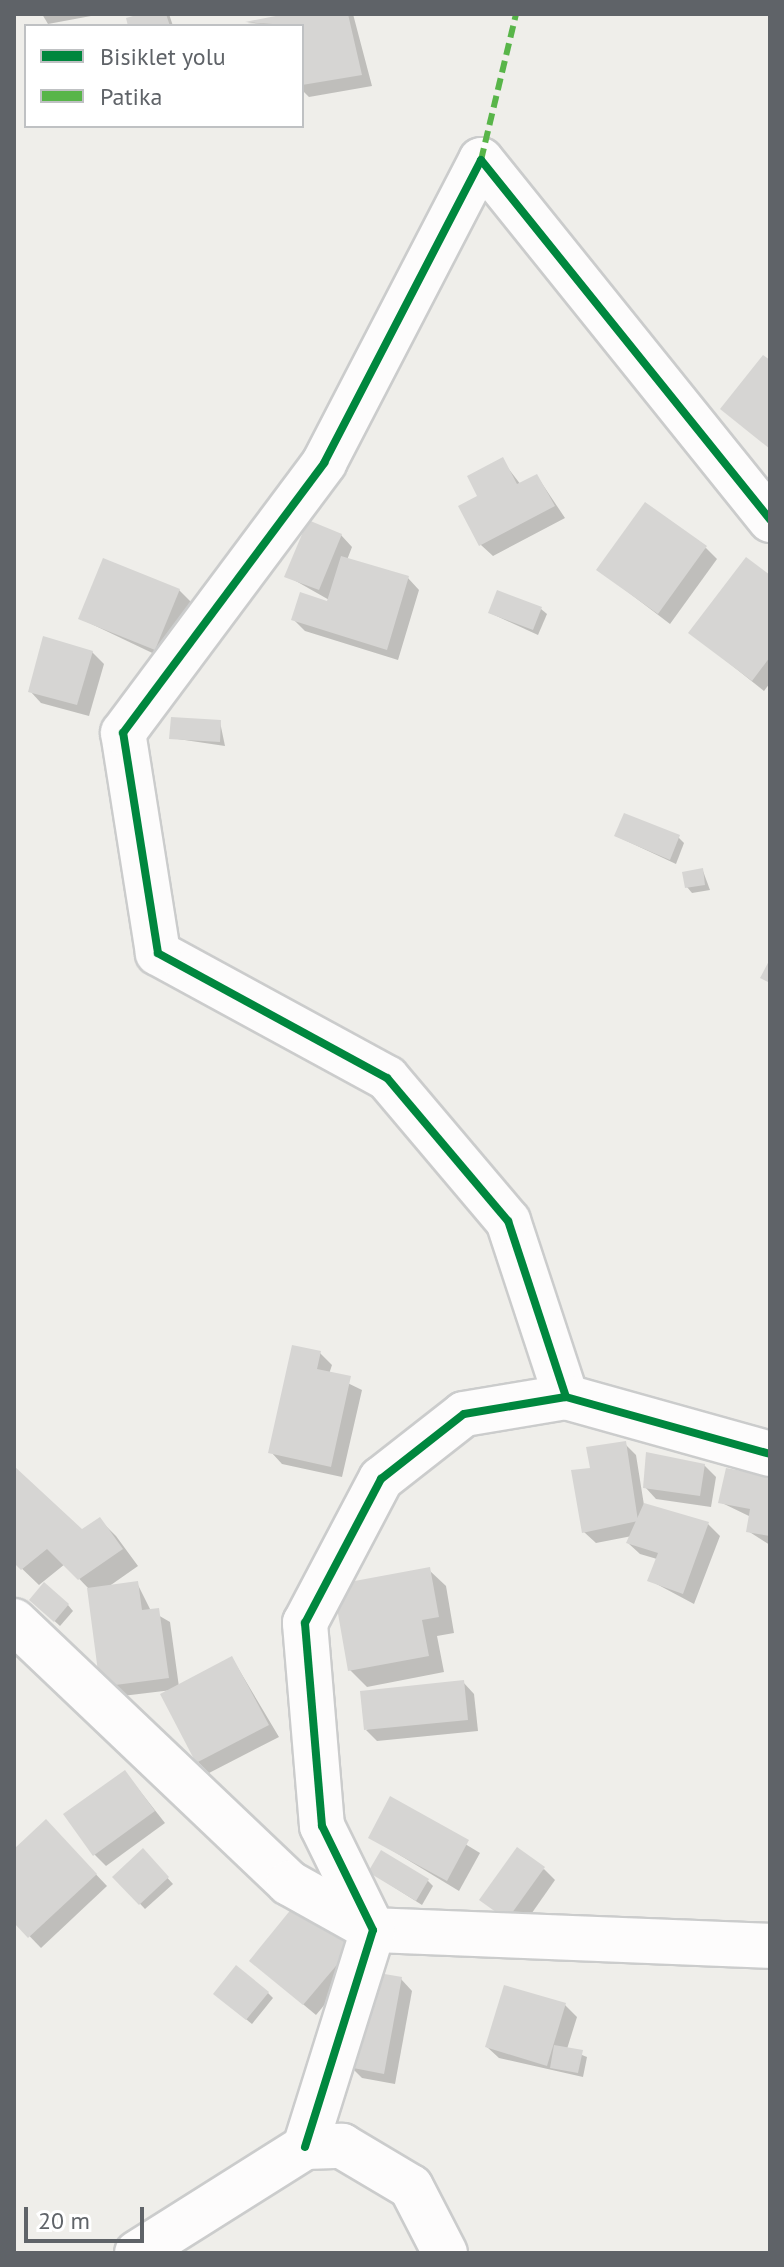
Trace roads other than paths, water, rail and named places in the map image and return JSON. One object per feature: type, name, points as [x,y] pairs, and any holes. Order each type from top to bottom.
[{"type":"street","points":[[566,1397],[508,1221],[387,1078],[158,953],[123,733],[324,463],[481,160],[770,520]]},
{"type":"street","points":[[305,2147],[373,1930],[322,1826],[305,1623],[381,1479],[464,1414],[566,1397],[770,1454]]},
{"type":"street","points":[[14,1621],[289,1883],[373,1930],[770,1946]]},
{"type":"street","points":[[137,2253],[305,2147],[342,2146],[411,2187],[445,2253]]}]
